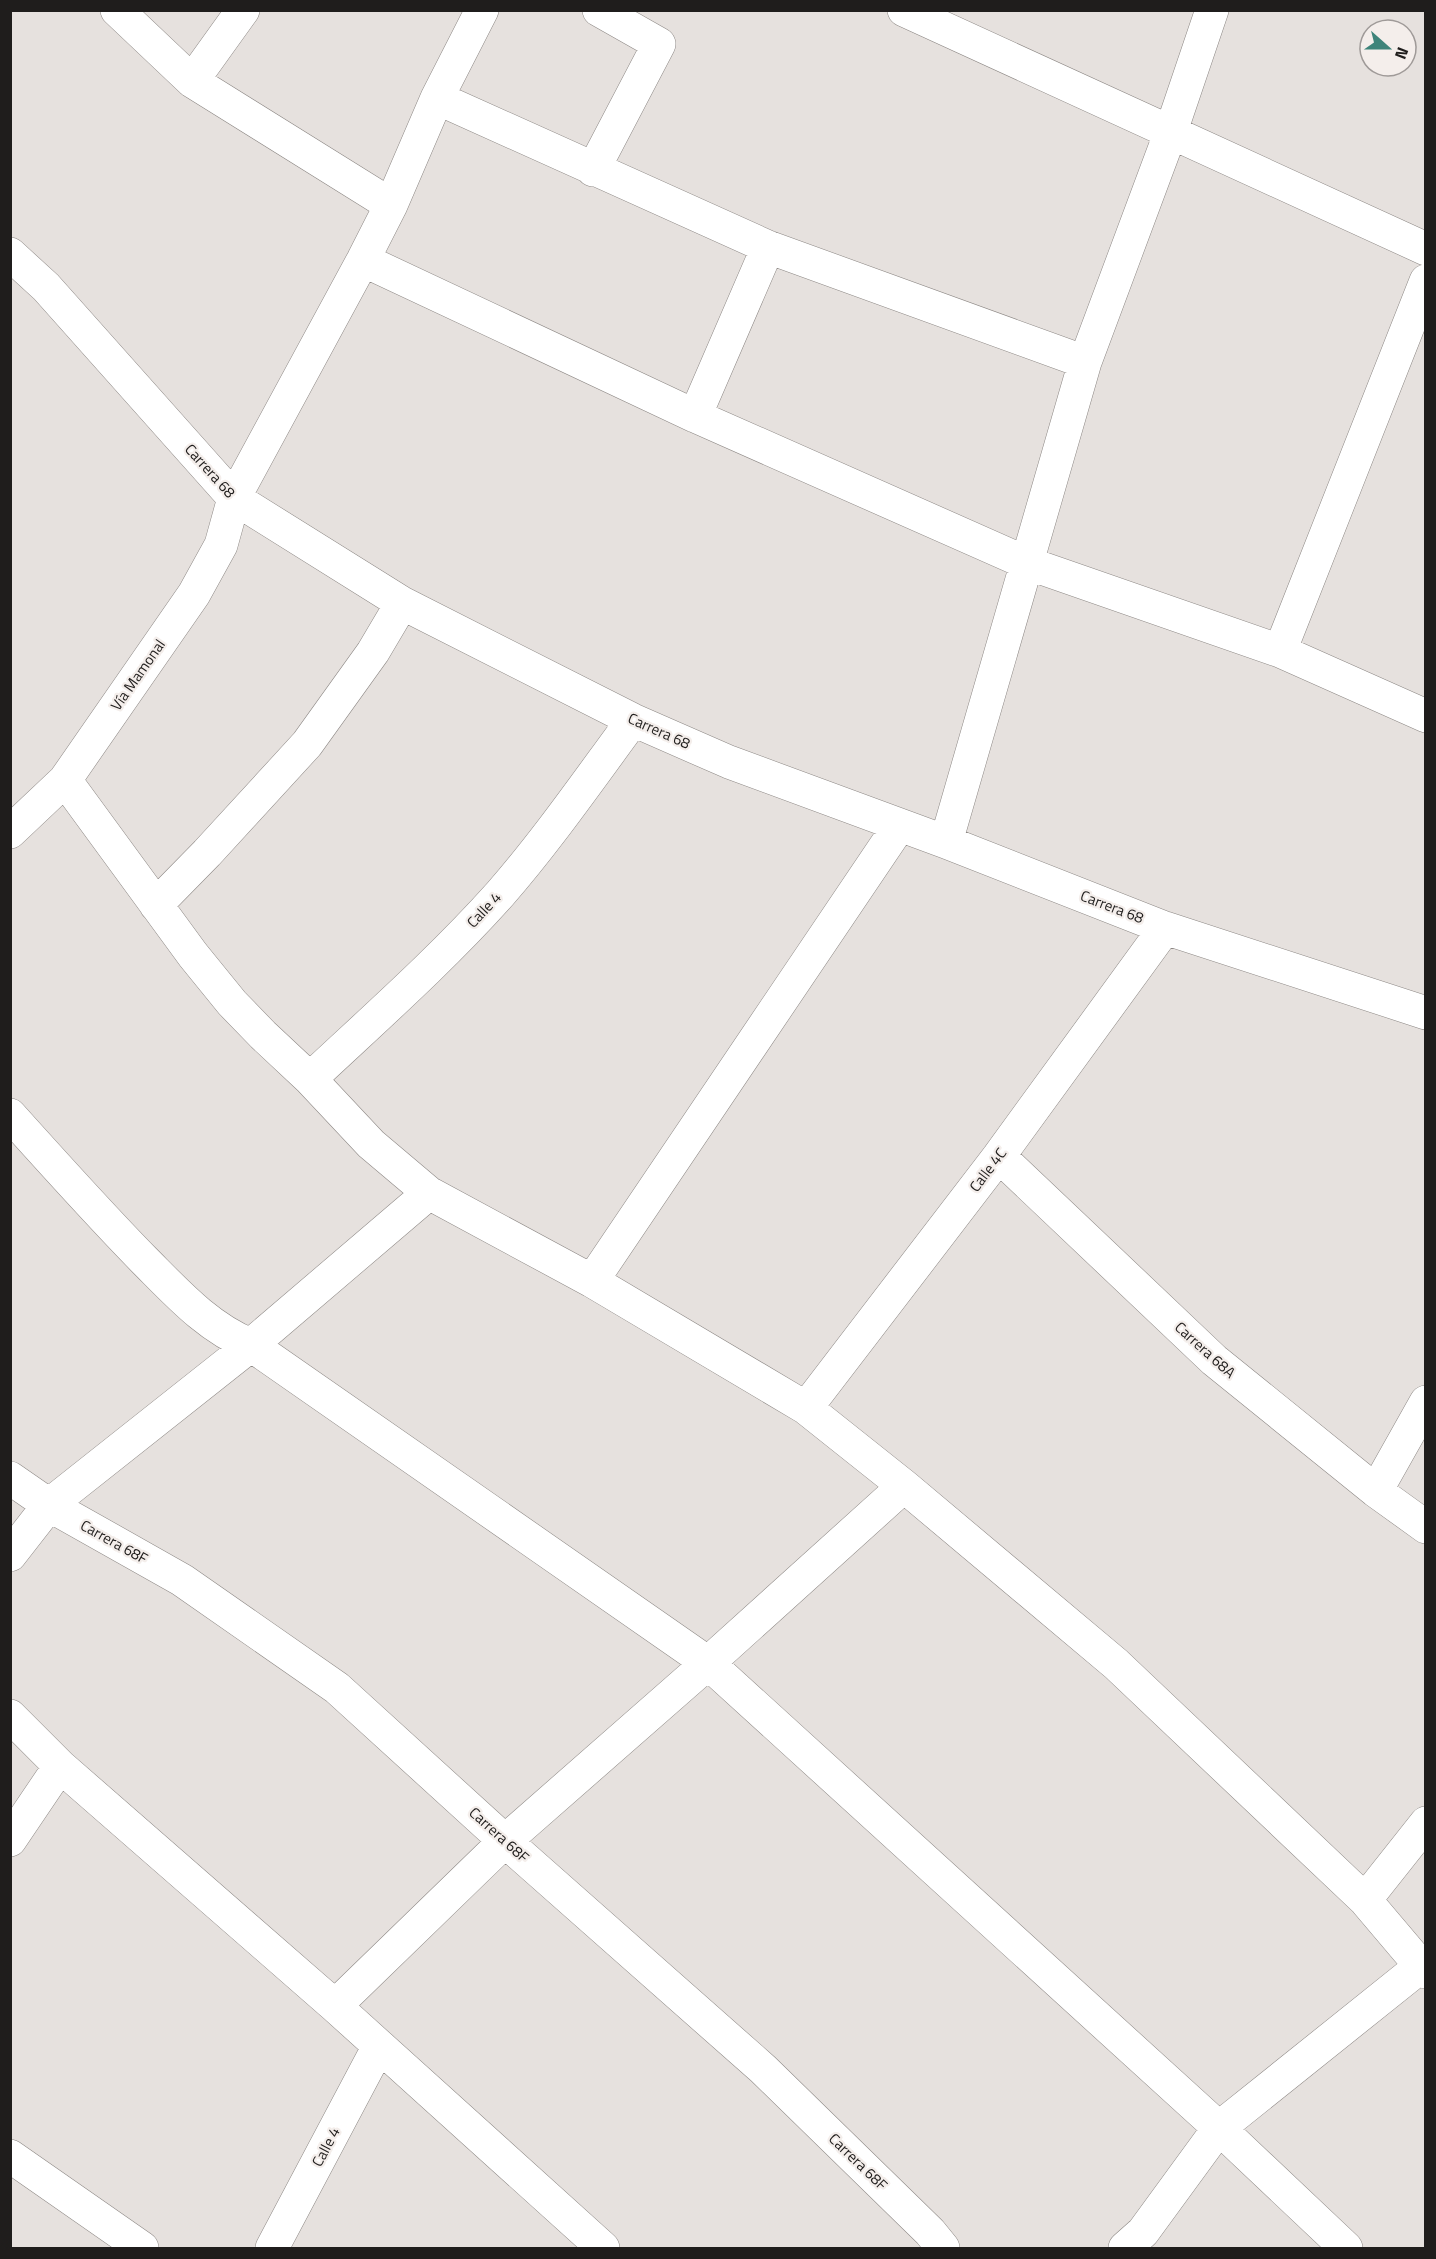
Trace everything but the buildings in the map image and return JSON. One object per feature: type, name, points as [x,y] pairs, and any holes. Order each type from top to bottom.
[{"type":"street","points":[[117,10],[192,81],[391,206]]},
{"type":"street","points":[[192,81],[243,10]]},
{"type":"street","points":[[593,170],[659,44],[599,10]]},
{"type":"street","points":[[904,10],[960,22],[1170,134],[1425,249]]},
{"type":"street","points":[[946,842],[1085,362],[1170,134],[1212,10]]},
{"type":"street","name":"Vía Mamonal","points":[[13,825],[65,780],[194,594],[221,544],[234,498],[391,206],[437,98],[478,12]]},
{"type":"street","points":[[437,98],[768,247],[1085,362]]},
{"type":"street","points":[[695,416],[768,247]]},
{"type":"street","name":"Carrera 68","points":[[10,254],[46,286],[234,498],[402,603],[633,720],[729,762],[946,842],[1165,928],[1425,1013]]},
{"type":"street","points":[[363,260],[695,416],[1027,563],[1280,651],[1425,716]]},
{"type":"street","points":[[1280,651],[1425,281]]},
{"type":"street","points":[[156,905],[307,744],[373,652],[402,603]]},
{"type":"street","name":"Calle 4","points":[[310,1079],[453,943],[499,894],[533,853],[633,720]]},
{"type":"street","points":[[65,780],[193,955],[232,1003],[262,1035],[310,1079],[371,1144],[429,1193],[592,1281],[806,1408],[904,1486],[1116,1664],[1365,1900],[1423,1970],[1218,2128],[1143,2232],[1125,2248]]},
{"type":"street","points":[[592,1281],[899,826]]},
{"type":"street","name":"Calle 4C","points":[[806,1408],[999,1156],[1165,928]]},
{"type":"street","points":[[10,1115],[95,1210],[179,1295],[216,1326],[233,1338],[251,1346],[708,1663],[1218,2128],[1346,2248]]},
{"type":"street","name":"Carrera 68A","points":[[999,1156],[1214,1360],[1376,1491],[1425,1527]]},
{"type":"street","points":[[10,1555],[49,1505],[251,1346],[429,1193]]},
{"type":"street","points":[[1376,1491],[1425,1402]]},
{"type":"street","name":"Carrera 68F","points":[[10,1478],[49,1505],[182,1580],[338,1688],[505,1841],[763,2069],[930,2232],[943,2248]]},
{"type":"street","points":[[335,2006],[505,1841],[708,1663],[904,1486]]},
{"type":"street","points":[[10,1716],[60,1766],[335,2006],[603,2248]]},
{"type":"street","points":[[10,1840],[60,1766]]},
{"type":"street","points":[[1365,1900],[1425,1823]]},
{"type":"street","name":"Calle 4","points":[[272,2248],[379,2046]]},
{"type":"street","points":[[10,2156],[141,2248]]}]
